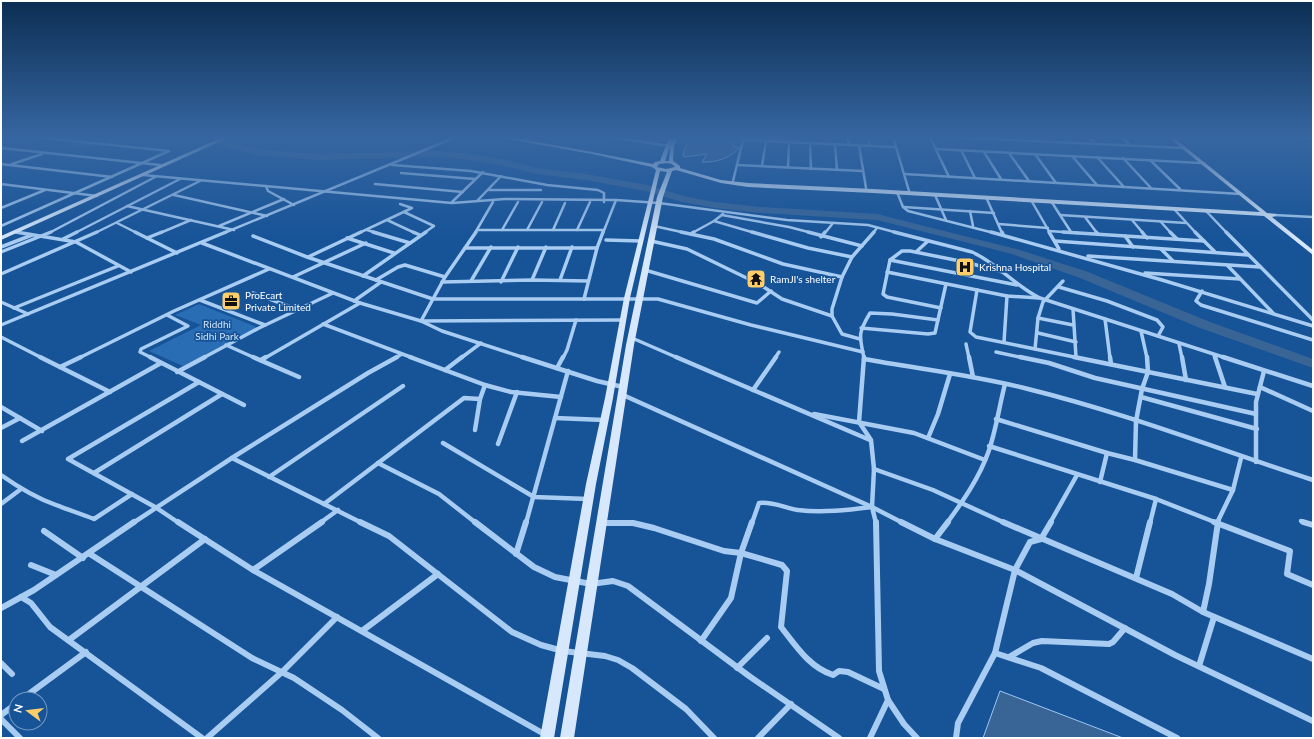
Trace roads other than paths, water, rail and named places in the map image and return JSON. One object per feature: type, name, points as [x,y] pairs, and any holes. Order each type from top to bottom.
[{"type":"street","points":[[65,171],[112,177]]},
{"type":"street","points":[[1,226],[125,171]]},
{"type":"street","points":[[1,237],[16,232],[146,171]]},
{"type":"street","points":[[1,237],[151,171]]},
{"type":"street","points":[[1,325],[375,171]]},
{"type":"street","points":[[476,171],[547,184],[598,190],[604,193],[604,201]]},
{"type":"street","points":[[566,738],[623,391],[645,270],[646,242],[654,226],[657,202],[658,171]]},
{"type":"street","points":[[199,382],[68,459],[155,507],[253,570],[548,737],[588,499],[624,320],[627,298],[646,242],[657,202],[670,171]]},
{"type":"street","points":[[690,171],[721,182],[738,184],[1269,214]]},
{"type":"street","points":[[694,171],[733,181],[866,188],[1313,217]]},
{"type":"street","points":[[733,181],[735,171]]},
{"type":"street","points":[[863,171],[866,188]]},
{"type":"street","points":[[946,171],[949,177]]},
{"type":"street","points":[[972,171],[975,178]]},
{"type":"street","points":[[996,171],[1001,179]]},
{"type":"street","points":[[1022,171],[1029,181]]},
{"type":"street","points":[[1048,171],[1056,183]]},
{"type":"street","points":[[1085,171],[1097,185]]},
{"type":"street","points":[[1110,171],[1124,187]]},
{"type":"street","points":[[1135,171],[1152,188]]},
{"type":"street","points":[[1162,171],[1180,189]]},
{"type":"street","points":[[1212,171],[1313,247]]},
{"type":"street","points":[[1217,171],[1269,214],[1313,253]]},
{"type":"street","points":[[452,203],[483,172]]},
{"type":"street","points":[[401,173],[475,180]]},
{"type":"street","points":[[909,191],[905,174],[1180,189],[1241,194]]},
{"type":"street","points":[[143,175],[452,203],[484,200],[657,202],[789,227],[821,237],[862,246]]},
{"type":"street","points":[[1,252],[43,236],[158,176]]},
{"type":"street","points":[[476,201],[489,190],[501,176]]},
{"type":"street","points":[[63,239],[180,179]]},
{"type":"street","points":[[1,274],[76,242],[145,210],[200,180]]},
{"type":"street","points":[[1,184],[95,195]]},
{"type":"street","points":[[375,184],[463,192]]},
{"type":"street","points":[[266,186],[268,191],[294,205]]},
{"type":"street","points":[[1,207],[46,190]]},
{"type":"street","points":[[489,190],[541,190]]},
{"type":"street","points":[[897,192],[903,207],[908,211],[973,226],[1142,273],[1313,326]]},
{"type":"street","points":[[173,195],[267,216]]},
{"type":"street","points":[[935,195],[943,210],[946,220]]},
{"type":"street","points":[[986,197],[1003,234]]},
{"type":"street","points":[[218,227],[284,199]]},
{"type":"street","points":[[484,200],[493,202],[564,203],[604,201]]},
{"type":"street","points":[[1031,200],[1059,250]]},
{"type":"street","points":[[584,299],[597,248],[616,201]]},
{"type":"street","points":[[1051,201],[1071,232]]},
{"type":"street","points":[[421,320],[445,277],[477,230],[493,202]]},
{"type":"street","points":[[502,230],[518,202]]},
{"type":"street","points":[[527,230],[542,202]]},
{"type":"street","points":[[577,230],[590,202]]},
{"type":"street","points":[[553,230],[564,203]]},
{"type":"street","points":[[307,257],[412,208],[400,204]]},
{"type":"street","points":[[127,206],[234,230]]},
{"type":"street","points":[[903,207],[994,213]]},
{"type":"street","points":[[1174,209],[1215,252]]},
{"type":"street","points":[[970,211],[973,226]]},
{"type":"street","points":[[1206,211],[1313,320]]},
{"type":"street","points":[[363,276],[434,225],[404,212]]},
{"type":"street","points":[[691,234],[723,214],[787,220],[853,223],[877,228],[981,256],[1005,273],[1019,286],[1045,300],[1313,386]]},
{"type":"street","points":[[1060,215],[1186,223]]},
{"type":"street","points":[[1085,217],[1098,234]]},
{"type":"street","points":[[147,238],[191,220]]},
{"type":"street","points":[[386,220],[420,235]]},
{"type":"street","points":[[1132,220],[1147,238]]},
{"type":"street","points":[[714,221],[815,249],[852,257]]},
{"type":"street","points":[[1160,221],[1178,240]]},
{"type":"street","points":[[117,223],[177,253]]},
{"type":"street","points":[[821,237],[833,223]]},
{"type":"street","points":[[999,224],[1071,232],[1204,241]]},
{"type":"street","points":[[654,226],[691,234],[747,250],[783,264],[842,277]]},
{"type":"street","points":[[860,339],[842,334],[832,316],[832,309],[842,277],[852,257],[877,228]]},
{"type":"street","points":[[366,230],[410,243]]},
{"type":"street","points":[[477,230],[604,230]]},
{"type":"street","points":[[16,232],[76,242],[131,272]]},
{"type":"street","points":[[1,247],[33,234]]},
{"type":"street","points":[[253,236],[307,257],[433,299],[658,299],[751,325],[863,352]]},
{"type":"street","points":[[1125,236],[1133,247]]},
{"type":"street","points":[[347,238],[394,253]]},
{"type":"street","points":[[606,240],[641,241],[687,249],[782,298],[832,316]]},
{"type":"street","points":[[916,252],[928,241]]},
{"type":"street","points":[[1055,242],[1248,255]]},
{"type":"street","points":[[202,243],[354,301],[421,320],[433,322],[624,320]]},
{"type":"street","points":[[293,277],[366,243]]},
{"type":"street","points":[[1,247],[9,249]]},
{"type":"street","points":[[501,282],[518,247]]},
{"type":"street","points":[[532,280],[546,247]]},
{"type":"street","points":[[560,280],[572,247]]},
{"type":"street","points":[[465,248],[597,248]]},
{"type":"street","points":[[471,281],[491,248]]},
{"type":"street","points":[[1161,248],[1173,261]]},
{"type":"street","points":[[942,308],[887,298],[883,294],[890,260],[902,251],[916,252],[965,262],[1005,273]]},
{"type":"street","points":[[1081,256],[1260,267]]},
{"type":"street","points":[[890,260],[1019,286]]},
{"type":"street","points":[[1227,265],[1274,314]]},
{"type":"street","points":[[14,308],[118,266]]},
{"type":"street","points":[[376,280],[401,266],[445,277]]},
{"type":"street","points":[[60,367],[167,315],[269,269]]},
{"type":"street","points":[[645,270],[757,303],[771,291]]},
{"type":"street","points":[[887,272],[1007,296],[1031,299],[1040,298]]},
{"type":"street","points":[[1142,273],[1240,279]]},
{"type":"street","points":[[442,282],[501,282],[532,280],[588,281]]},
{"type":"street","points":[[1035,349],[1038,333],[1038,318],[1045,300],[1059,287],[1063,281]]},
{"type":"street","points":[[354,301],[381,282]]},
{"type":"street","points":[[861,328],[935,333],[942,308],[946,284]]},
{"type":"street","points":[[1059,287],[1106,301],[1157,320],[1164,326],[1158,336]]},
{"type":"street","points":[[977,290],[970,332],[976,337],[1257,394]]},
{"type":"street","points":[[1202,291],[1196,301],[1201,305],[1313,340]]},
{"type":"street","points":[[177,372],[265,325],[299,310],[333,292]]},
{"type":"street","points":[[253,293],[299,310]]},
{"type":"street","points":[[1004,342],[1007,296]]},
{"type":"street","points":[[200,300],[265,325]]},
{"type":"street","points":[[1,302],[28,314]]},
{"type":"street","points":[[261,360],[360,303]]},
{"type":"street","points":[[1073,309],[1076,357]]},
{"type":"street","points":[[917,738],[904,724],[888,700],[880,671],[876,523],[872,507],[874,468],[871,440],[859,422],[864,359],[860,339],[861,328],[870,313],[892,314],[938,320]]},
{"type":"street","points":[[167,315],[188,326],[141,349],[140,352],[244,405]]},
{"type":"street","points":[[1038,318],[1073,325]]},
{"type":"street","points":[[1105,319],[1111,364]]},
{"type":"street","points":[[421,320],[442,331],[611,384],[623,391],[872,507],[936,539],[1015,570],[1199,666],[1313,721]]},
{"type":"street","points":[[557,368],[568,350],[576,320]]},
{"type":"street","points":[[323,324],[484,385],[517,392],[561,397]]},
{"type":"street","points":[[1135,460],[1136,420],[1142,389],[1148,372],[1146,351],[1141,331]]},
{"type":"street","points":[[1038,333],[1076,342]]},
{"type":"street","points":[[1,337],[110,392]]},
{"type":"street","points":[[632,338],[871,440]]},
{"type":"street","points":[[445,370],[481,343]]},
{"type":"street","points":[[966,344],[973,377]]},
{"type":"street","points":[[1179,344],[1186,380]]},
{"type":"street","points":[[226,345],[299,377]]},
{"type":"street","points":[[753,390],[779,352]]},
{"type":"street","points":[[996,352],[1049,363],[1095,378],[1256,414]]},
{"type":"street","points":[[1,608],[90,554],[155,507],[232,458],[368,373],[402,354]]},
{"type":"street","points":[[1214,355],[1225,388]]},
{"type":"street","points":[[864,359],[973,377],[1028,389],[1136,420],[1241,458],[1313,480]]},
{"type":"street","points":[[22,441],[161,363]]},
{"type":"street","points":[[516,554],[534,497],[568,371]]},
{"type":"street","points":[[1256,462],[1257,394],[1264,371]]},
{"type":"street","points":[[928,438],[938,414],[950,374]]},
{"type":"street","points":[[936,539],[961,504],[985,460],[993,436],[1005,384]]},
{"type":"street","points":[[475,430],[484,385]]},
{"type":"street","points":[[269,477],[403,386]]},
{"type":"street","points":[[1260,387],[1313,411]]},
{"type":"street","points":[[498,444],[517,392]]},
{"type":"street","points":[[94,473],[222,394]]},
{"type":"street","points":[[1141,397],[1257,429]]},
{"type":"street","points":[[324,504],[464,398],[480,399]]},
{"type":"street","points":[[1,407],[42,431]]},
{"type":"street","points":[[812,414],[820,414],[914,433],[985,460]]},
{"type":"street","points":[[1,428],[20,418]]},
{"type":"street","points":[[555,418],[604,420]]},
{"type":"street","points":[[996,419],[1233,490]]},
{"type":"street","points":[[443,443],[534,497],[588,499]]},
{"type":"street","points":[[989,446],[1156,499],[1290,551],[1287,574],[1313,585]]},
{"type":"street","points":[[1100,482],[1107,453]]},
{"type":"street","points":[[232,458],[389,536],[512,632],[563,651],[605,656],[618,660],[632,668],[686,709],[714,738]]},
{"type":"street","points":[[1203,612],[1209,584],[1217,523],[1233,490],[1241,458]]},
{"type":"street","points":[[378,463],[440,494],[516,554],[534,567],[548,574],[555,577],[591,584],[613,581],[628,586],[737,668],[839,738]]},
{"type":"street","points":[[874,468],[933,490],[1041,539],[1136,578],[1172,594],[1203,612],[1313,659]]},
{"type":"street","points":[[1,475],[21,489],[55,505],[70,509],[94,519],[132,494]]},
{"type":"street","points":[[956,738],[958,722],[995,653],[1015,570],[1030,542],[1041,539],[1078,475]]},
{"type":"street","points":[[1,504],[21,489]]},
{"type":"street","points":[[1136,578],[1156,499]]},
{"type":"street","points":[[702,641],[731,598],[741,553],[759,503],[761,502],[798,510],[849,510],[872,507]]},
{"type":"street","points":[[253,570],[338,510]]},
{"type":"street","points":[[1301,521],[1313,525]]},
{"type":"street","points":[[601,523],[633,523],[654,528],[724,551],[741,553],[774,562],[785,568],[787,571],[787,578],[781,627],[797,646],[805,659],[827,674],[833,675],[839,671],[848,672],[884,689]]},
{"type":"street","points":[[44,531],[83,558]]},
{"type":"street","points":[[70,640],[205,540]]},
{"type":"street","points":[[90,554],[252,658],[294,678],[342,710],[378,738]]},
{"type":"street","points":[[31,566],[56,576]]},
{"type":"street","points":[[362,631],[438,574]]},
{"type":"street","points":[[20,597],[31,603],[50,627],[70,640],[202,738]]},
{"type":"street","points":[[207,738],[282,672],[337,617]]},
{"type":"street","points":[[1199,666],[1214,617]]},
{"type":"street","points":[[1009,657],[1033,643],[1042,640],[1109,644],[1125,628]]},
{"type":"street","points":[[737,668],[767,638]]},
{"type":"street","points":[[33,691],[86,652]]},
{"type":"street","points":[[995,653],[1041,668],[1177,738]]},
{"type":"street","points":[[1,663],[12,674]]},
{"type":"street","points":[[870,738],[888,700]]},
{"type":"street","points":[[758,738],[791,704]]},
{"type":"street","points":[[1,719],[20,738]]},
{"type":"waterway","points":[[541,171],[586,177],[647,188],[686,200],[715,205],[760,210],[877,217],[1016,252],[1084,275],[1205,325],[1313,364]]},
{"type":"place","name":"Krishna Hospital","points":[[965,267]]},
{"type":"place","name":"RamJI's shelter","points":[[756,279]]},
{"type":"place","name":"ProEcart Private Limited","points":[[231,301]]},
{"type":"park label","name":"Riddhi Sidhi Park","points":[[217,330]]}]
